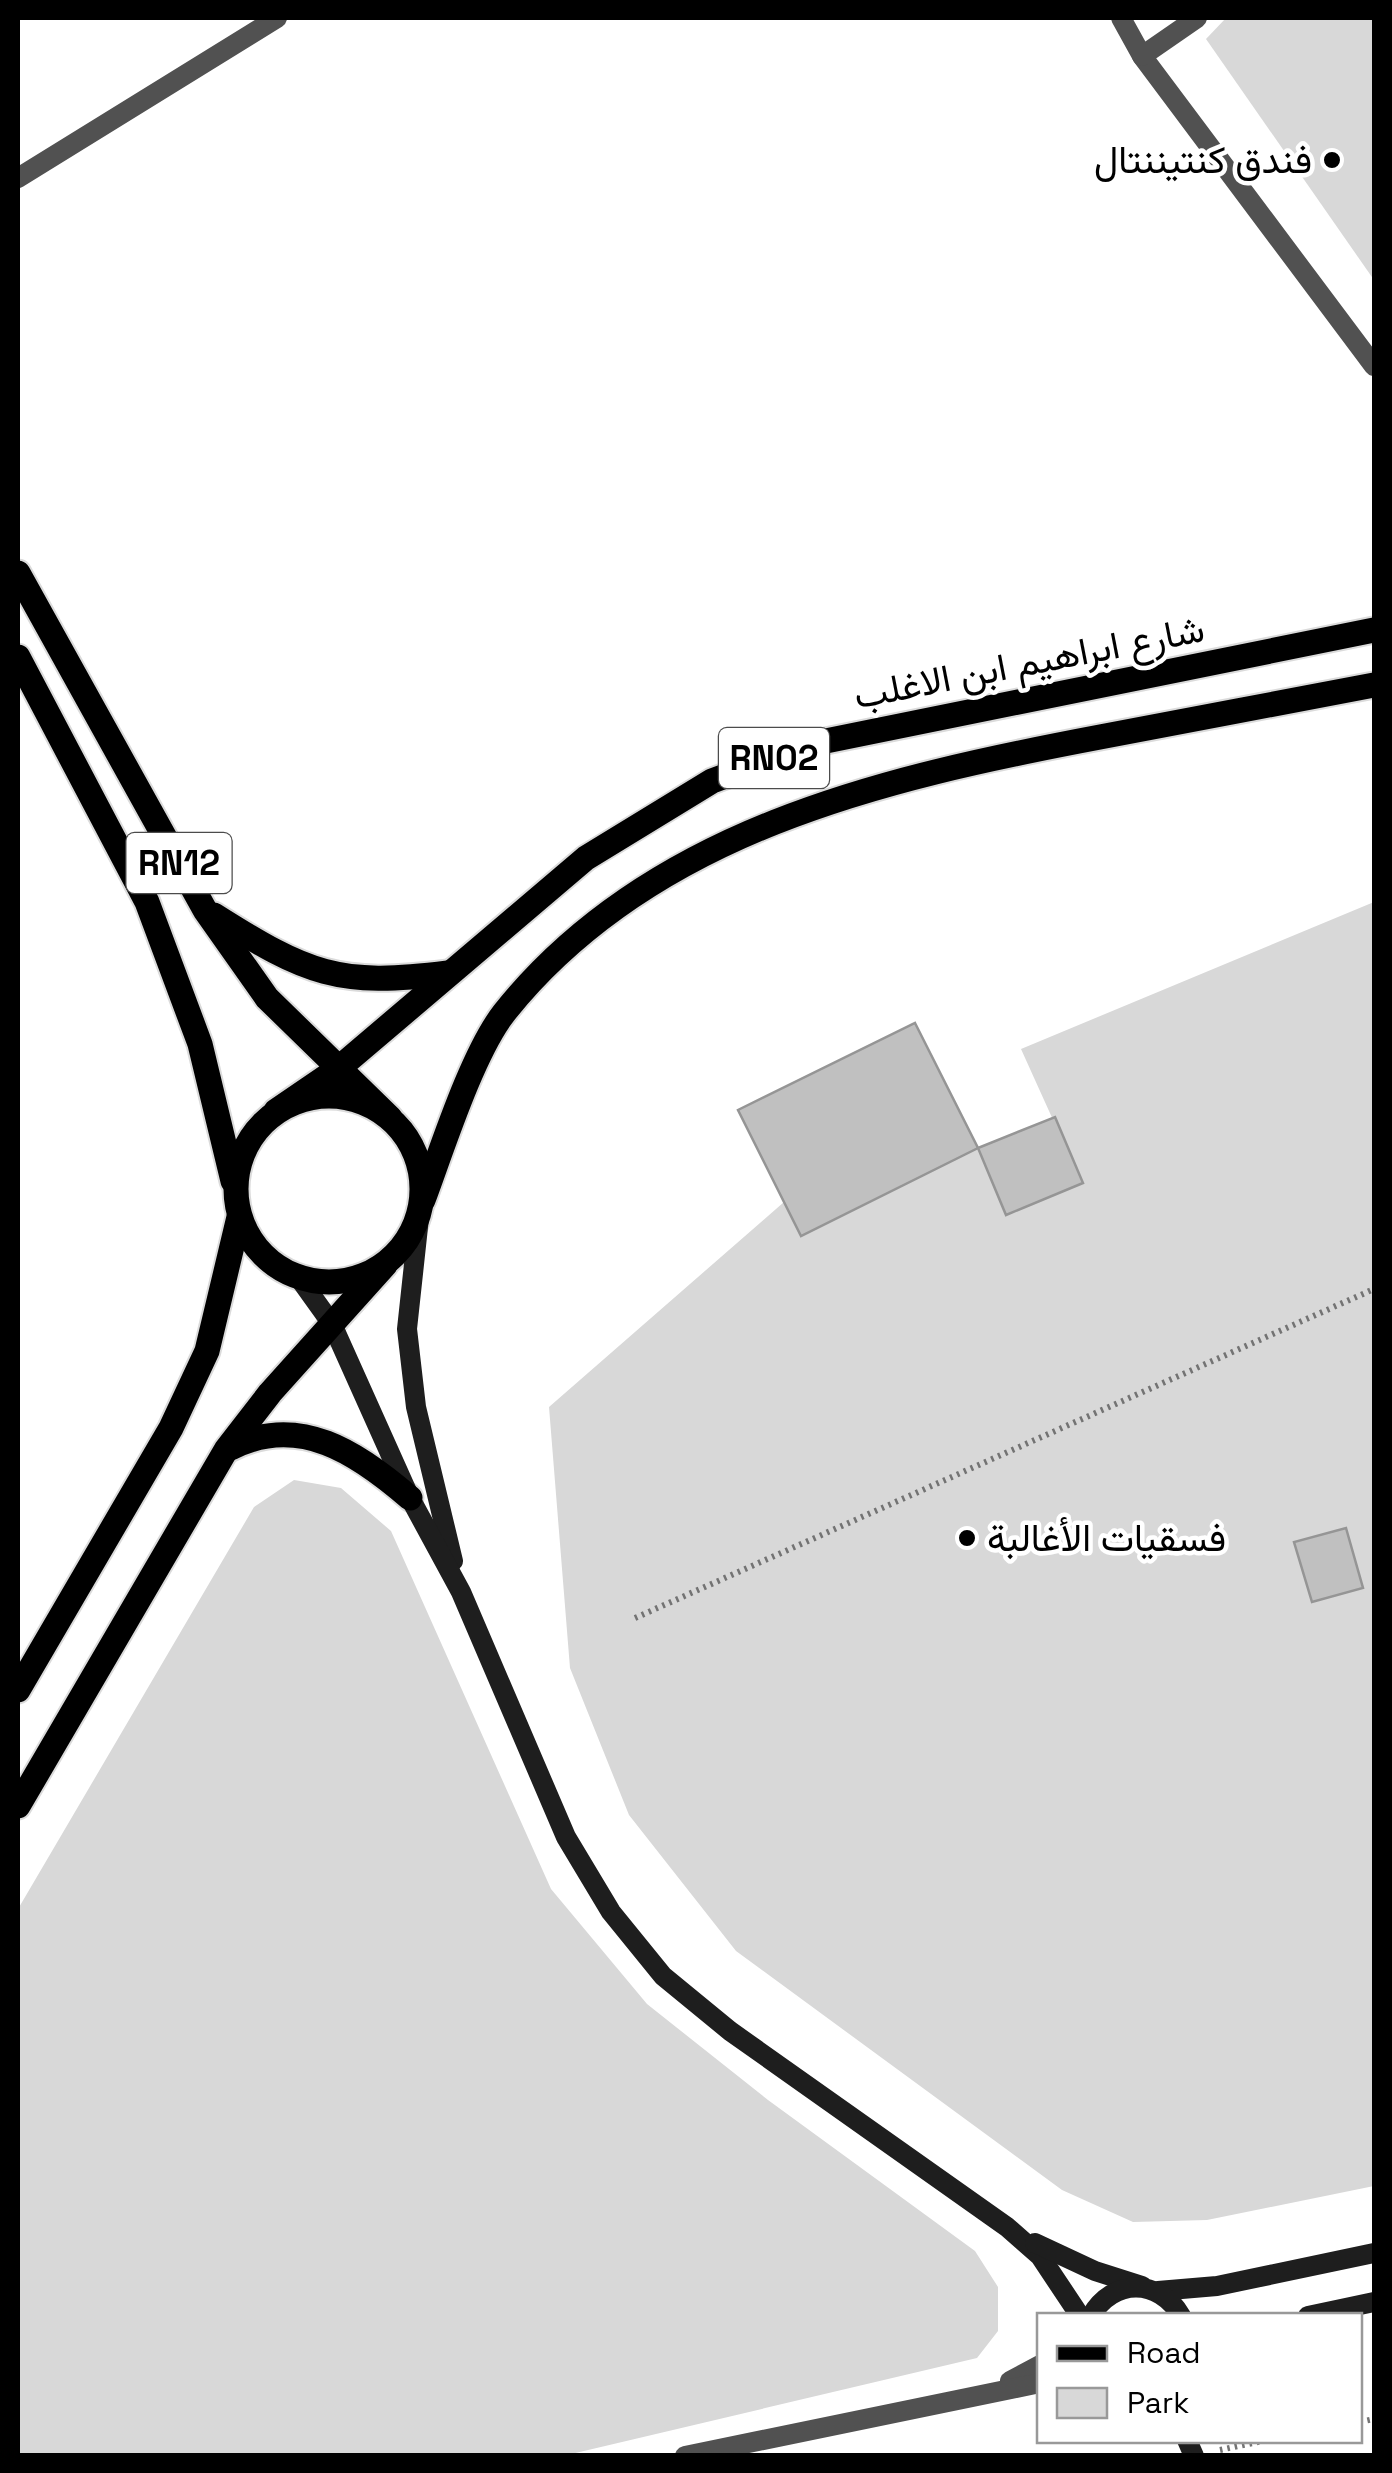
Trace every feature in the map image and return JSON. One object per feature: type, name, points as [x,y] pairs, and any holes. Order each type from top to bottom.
[{"type":"main road","name":"RN12","points":[[18,573],[205,910],[268,998],[390,1118],[416,1155],[421,1209]]},
{"type":"main road","name":"شارع ابراهيم ابن الاغلب","points":[[276,1112],[339,1068],[586,858],[712,781],[811,744],[1374,630]]},
{"type":"main road","name":"RN12","points":[[18,657],[148,902],[200,1044],[239,1217],[252,1243],[273,1264],[299,1278]]},
{"type":"main road","name":"RN02","points":[[421,1209],[461,1101],[501,1017],[552,959],[620,906],[719,846],[773,819],[906,776],[1374,685]]},
{"type":"main road","points":[[205,910],[278,955],[330,975],[382,982],[448,973]]},
{"type":"main road","points":[[276,1112],[304,1098],[334,1095],[364,1102],[390,1118]]},
{"type":"main road","name":"RN12","points":[[235,1189],[240,1159],[254,1132],[276,1112]]},
{"type":"main road","points":[[18,1806],[226,1450],[332,1324],[406,1244],[421,1209]]},
{"type":"main road","points":[[18,1690],[178,1413],[207,1351],[239,1217]]},
{"type":"main road","points":[[299,1278],[329,1283],[358,1278],[385,1265]]},
{"type":"main road","points":[[226,1450],[259,1436],[312,1436],[361,1460],[410,1498]]},
{"type":"street","points":[[18,178],[278,18]]},
{"type":"street","points":[[1121,18],[1142,56],[1374,366]]},
{"type":"street","points":[[1142,56],[1198,18]]},
{"type":"street","points":[[421,1209],[407,1330],[416,1407],[461,1592]]},
{"type":"street","points":[[299,1278],[332,1324],[410,1498],[461,1592],[566,1837],[611,1912],[664,1976],[730,2032],[1007,2227],[1040,2256],[1078,2313]]},
{"type":"street","points":[[1007,2227],[1095,2272],[1150,2288],[1179,2313]]},
{"type":"street","points":[[1094,2313],[1112,2292],[1217,2286],[1374,2253]]},
{"type":"street","points":[[1322,2313],[1374,2302]]},
{"type":"street","points":[[990,2390],[1037,2367]]},
{"type":"street","points":[[685,2456],[990,2390],[1037,2383]]},
{"type":"path","points":[[635,1618],[1374,1289]]},
{"type":"path","points":[[1193,2455],[1252,2443]]},
{"type":"green space","name":"فندق كنتيننتال","points":[[1226,18],[1374,18],[1374,280],[1206,39]]},
{"type":"green space","name":"فسقيات الأغالبة","points":[[1374,902],[1374,2186],[1207,2220],[1133,2222],[1062,2190],[736,1951],[629,1815],[570,1668],[549,1407],[784,1202],[801,1235],[978,1148],[1006,1215],[1082,1184],[1021,1049]]},
{"type":"green space","points":[[294,1480],[341,1488],[391,1531],[551,1889],[647,2004],[768,2100],[975,2251],[998,2287],[998,2331],[977,2358],[567,2455],[18,2455],[18,1909],[254,1507]]},
{"type":"building","points":[[915,1023],[978,1148],[801,1236],[738,1110]]},
{"type":"building","points":[[1055,1117],[1083,1183],[1006,1215],[978,1148]]},
{"type":"building","points":[[1346,1528],[1363,1588],[1312,1602],[1294,1542]]},
{"type":"place","name":"فندق كنتيننتال","points":[[1332,160]]},
{"type":"place","name":"فسقيات الأغالبة","points":[[967,1538]]}]
